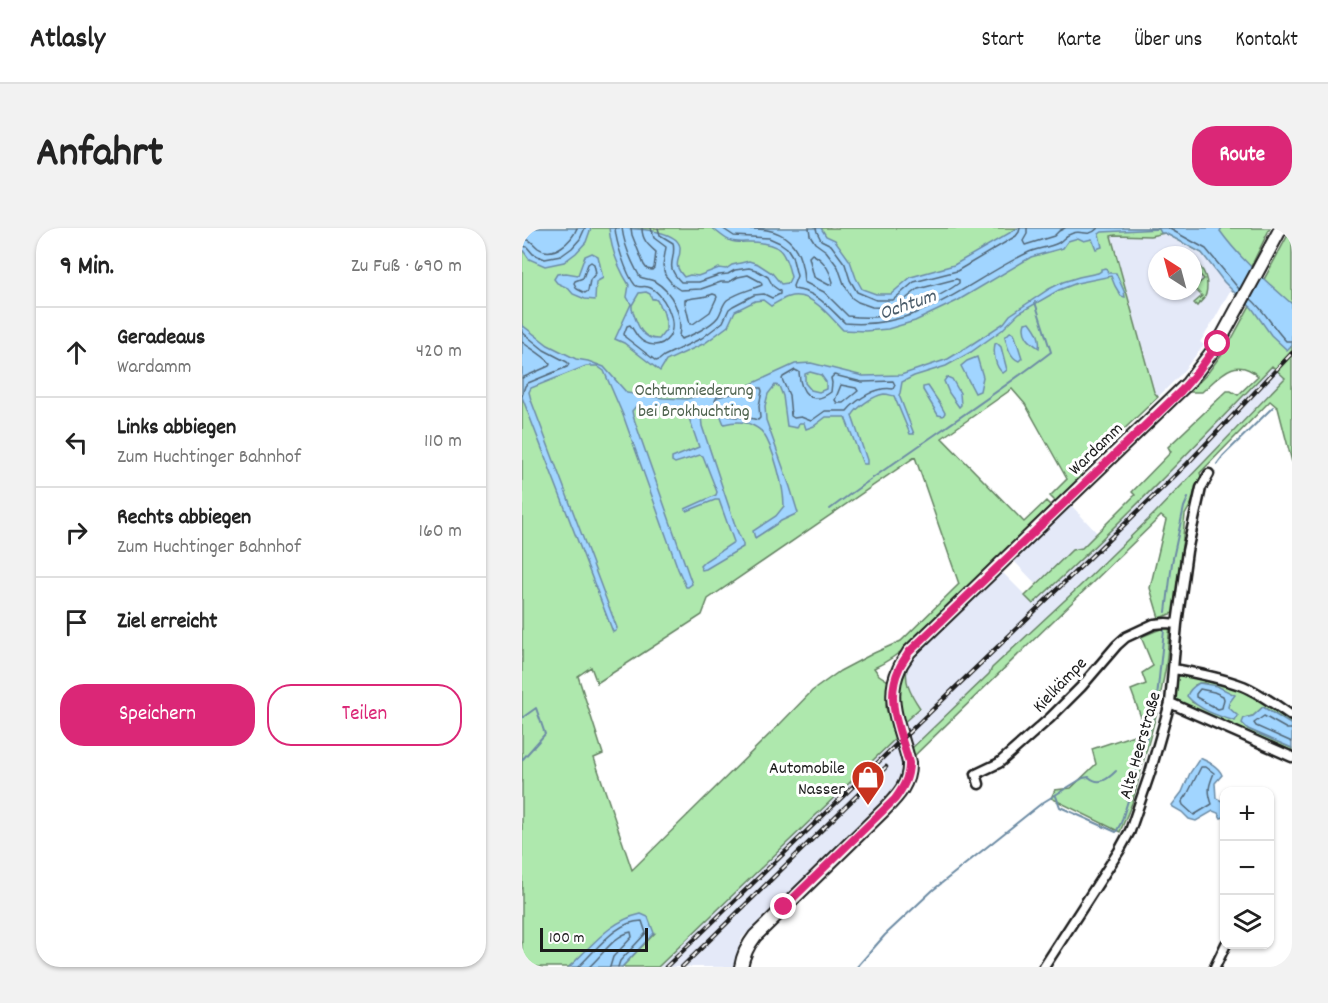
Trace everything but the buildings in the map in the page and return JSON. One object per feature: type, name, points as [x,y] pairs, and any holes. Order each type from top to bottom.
[{"type":"street","name":"Wardamm","points":[[741,967],[744,954],[755,936],[895,799],[905,784],[909,763],[893,713],[894,683],[899,668],[909,652],[1188,383],[1218,344],[1281,228]]},
{"type":"street","name":"Alte Heerstraße","points":[[1044,967],[1130,831],[1150,773],[1170,703],[1177,624],[1190,540],[1201,488],[1209,474]]},
{"type":"street","name":"Kielkämpe","points":[[979,784],[976,774],[999,763],[1050,718],[1126,637],[1154,624],[1177,624]]},
{"type":"street","points":[[1174,669],[1209,676],[1244,687],[1292,716]]},
{"type":"street","points":[[1170,703],[1292,757]]},
{"type":"street","points":[[1215,967],[1224,949]]},
{"type":"shaded area","points":[[1110,232],[1165,233],[1189,246],[1148,246],[1148,300],[1202,300],[1202,253],[1231,289],[1200,342],[1204,345],[1180,375],[1158,397],[1154,392]]},
{"type":"shaded area","points":[[1272,366],[1291,372],[1155,513],[992,668],[989,674],[910,750],[902,724],[920,708],[906,682],[906,671],[908,663],[919,651],[1002,572],[1033,603],[1131,511]]},
{"type":"shaded area","points":[[1071,505],[1097,533],[1082,548],[1072,550],[1036,584],[1014,561]]},
{"type":"shaded area","points":[[896,738],[902,755],[900,774],[894,789],[742,938],[733,967],[658,967]]},
{"type":"green space","name":"Ochtumniederung bei Brokhuchting","points":[[522,228],[1270,228],[1237,295],[1202,253],[1202,246],[1189,246],[1165,233],[1150,236],[1111,236],[1154,392],[1158,397],[1082,469],[1080,479],[1056,502],[1050,496],[1067,479],[1025,404],[1012,389],[942,438],[1024,522],[1046,501],[1051,506],[910,644],[874,668],[888,681],[886,708],[896,738],[658,967],[622,967],[654,934],[583,954],[569,967],[522,967]],"holes":[[[915,457],[959,584],[901,641],[840,671],[812,691],[632,870],[594,758],[603,754],[578,676],[591,667],[597,683],[702,615],[708,599]]]},
{"type":"green space","points":[[1288,235],[1292,237],[1292,462],[1278,408],[1270,401],[1200,473],[1203,482],[1185,515],[1176,612],[1159,618],[1150,588],[1166,520],[1161,516],[914,756],[910,750],[989,674],[992,668],[1155,513],[1285,378],[1272,366],[1154,487],[1033,604],[1025,596],[1072,550],[1082,548],[1135,495],[1132,492],[1171,452],[1168,447],[1227,391],[1238,395],[1258,376],[1242,367],[1235,368],[1222,374],[1202,392],[1189,392],[1207,374],[1229,344]]},
{"type":"green space","points":[[1202,270],[1207,289],[1204,299],[1197,306],[1194,303],[1202,300],[1202,281],[1204,279]]},
{"type":"green space","points":[[1170,625],[1166,666],[1158,708],[1132,803],[1120,832],[1051,798],[1055,790],[1071,788],[1096,764],[1092,749],[1146,731],[1131,690],[1146,684],[1142,673],[1153,666],[1141,637]]},
{"type":"green space","points":[[908,663],[906,676],[908,687],[920,708],[902,724],[899,693],[901,677]]},
{"type":"green space","points":[[1179,672],[1236,687],[1292,720],[1292,725],[1263,707],[1253,716],[1244,718],[1248,729],[1292,748],[1292,754],[1174,700]],"holes":[[[1205,683],[1229,703],[1220,716],[1192,702],[1195,685]]]},
{"type":"water","points":[[522,228],[591,228],[586,242],[576,253],[564,262],[545,266],[529,259],[522,249]]},
{"type":"water","name":"Ochtum","points":[[609,228],[650,230],[670,236],[677,241],[680,252],[677,265],[684,277],[698,276],[749,261],[772,273],[781,284],[788,283],[791,277],[780,250],[768,244],[731,241],[712,228],[821,228],[826,236],[835,240],[850,261],[862,289],[876,294],[891,294],[911,277],[954,265],[1018,228],[1222,228],[1220,231],[1236,251],[1292,304],[1292,346],[1287,350],[1271,335],[1252,308],[1224,282],[1202,253],[1202,246],[1189,246],[1161,233],[1159,229],[1102,232],[1099,234],[1102,247],[1096,249],[1092,239],[1084,241],[1078,238],[1068,241],[1063,248],[1031,257],[957,301],[915,321],[888,329],[843,330],[819,306],[804,297],[788,297],[771,306],[763,300],[755,301],[735,311],[728,326],[705,343],[666,361],[660,371],[624,343],[615,339],[631,304],[627,297],[629,285],[616,258]],"holes":[[[646,292],[652,299],[657,300],[666,322],[666,330],[659,339],[653,339],[644,334],[632,309],[639,293]]]},
{"type":"water","points":[[592,253],[598,256],[603,278],[596,282],[595,300],[573,294],[554,279],[557,274],[578,275],[585,256]]},
{"type":"water","points":[[1106,268],[1108,273],[1116,273],[1125,297],[1121,296],[1111,276],[1077,283],[1059,290],[1019,313],[1002,330],[971,352],[946,366],[902,382],[899,395],[914,434],[910,434],[894,396],[880,395],[861,406],[852,416],[867,464],[863,464],[845,417],[826,417],[806,429],[804,423],[799,423],[797,428],[787,426],[783,396],[779,386],[775,385],[768,394],[765,406],[766,420],[798,513],[755,538],[753,531],[776,516],[784,506],[780,479],[771,449],[763,433],[757,428],[742,422],[724,424],[719,412],[714,408],[707,410],[701,415],[702,426],[743,547],[706,569],[702,570],[700,566],[734,542],[719,500],[687,511],[685,509],[716,495],[717,492],[703,456],[675,463],[672,461],[672,458],[699,447],[689,418],[674,407],[659,405],[651,411],[643,410],[637,405],[632,411],[633,416],[692,584],[688,587],[678,569],[623,415],[604,371],[597,366],[586,366],[531,388],[529,392],[531,400],[617,628],[613,632],[522,397],[522,325],[548,345],[576,359],[604,367],[627,393],[686,399],[725,389],[745,387],[795,364],[811,363],[863,376],[901,375],[948,359],[1004,323],[1010,315],[1049,289],[1063,282],[1098,273],[1101,269]],"holes":[[[810,372],[821,375],[826,382],[826,389],[819,392],[811,390],[805,383],[805,374]]]},
{"type":"water","points":[[1030,322],[1039,337],[1039,348],[1025,335],[1025,323]]},
{"type":"water","points":[[1010,332],[1014,333],[1022,358],[1019,361],[1011,354],[1007,344],[1005,337]]},
{"type":"water","points":[[997,343],[1001,347],[1007,370],[1003,373],[995,360],[994,348]]},
{"type":"water","points":[[977,357],[983,377],[980,391],[975,393],[961,366]]},
{"type":"water","points":[[947,377],[952,379],[960,393],[961,405],[959,407],[944,381]]},
{"type":"water","points":[[928,386],[945,413],[943,416],[938,415],[923,390],[923,387]]},
{"type":"water","points":[[1199,683],[1217,686],[1235,695],[1228,707],[1238,716],[1235,721],[1203,709],[1187,696]]},
{"type":"water","points":[[1263,707],[1292,725],[1292,748],[1248,729],[1242,723],[1244,718],[1253,716]]},
{"type":"water","points":[[1200,758],[1216,767],[1220,772],[1222,775],[1215,783],[1216,798],[1220,800],[1220,816],[1213,811],[1196,821],[1189,819],[1173,807]]},
{"type":"water","points":[[641,914],[648,917],[654,933],[622,967],[569,967],[610,928]]},
{"type":"waterway","points":[[830,509],[1051,352],[1035,302]]},
{"type":"waterway","points":[[1217,464],[1273,407]]},
{"type":"waterway","points":[[1166,612],[1172,563],[1188,498]]},
{"type":"waterway","points":[[1056,796],[1060,807],[1116,832],[1121,823],[1156,707],[1164,630]]},
{"type":"waterway","points":[[522,718],[536,708],[545,734],[522,760]]},
{"type":"waterway","points":[[857,967],[885,935],[933,890],[1042,803],[1083,778],[1089,777],[1100,781],[1107,779],[1116,771]]},
{"type":"railway","points":[[666,967],[1187,464],[1292,353]]},
{"type":"railway","points":[[682,967],[886,767]]},
{"type":"place","name":"Automobile Nasser","points":[[868,806]]},
{"type":"route","points":[[784,907],[895,799],[905,784],[909,763],[893,713],[893,694],[899,668],[909,652],[1188,383],[1218,344]]}]
